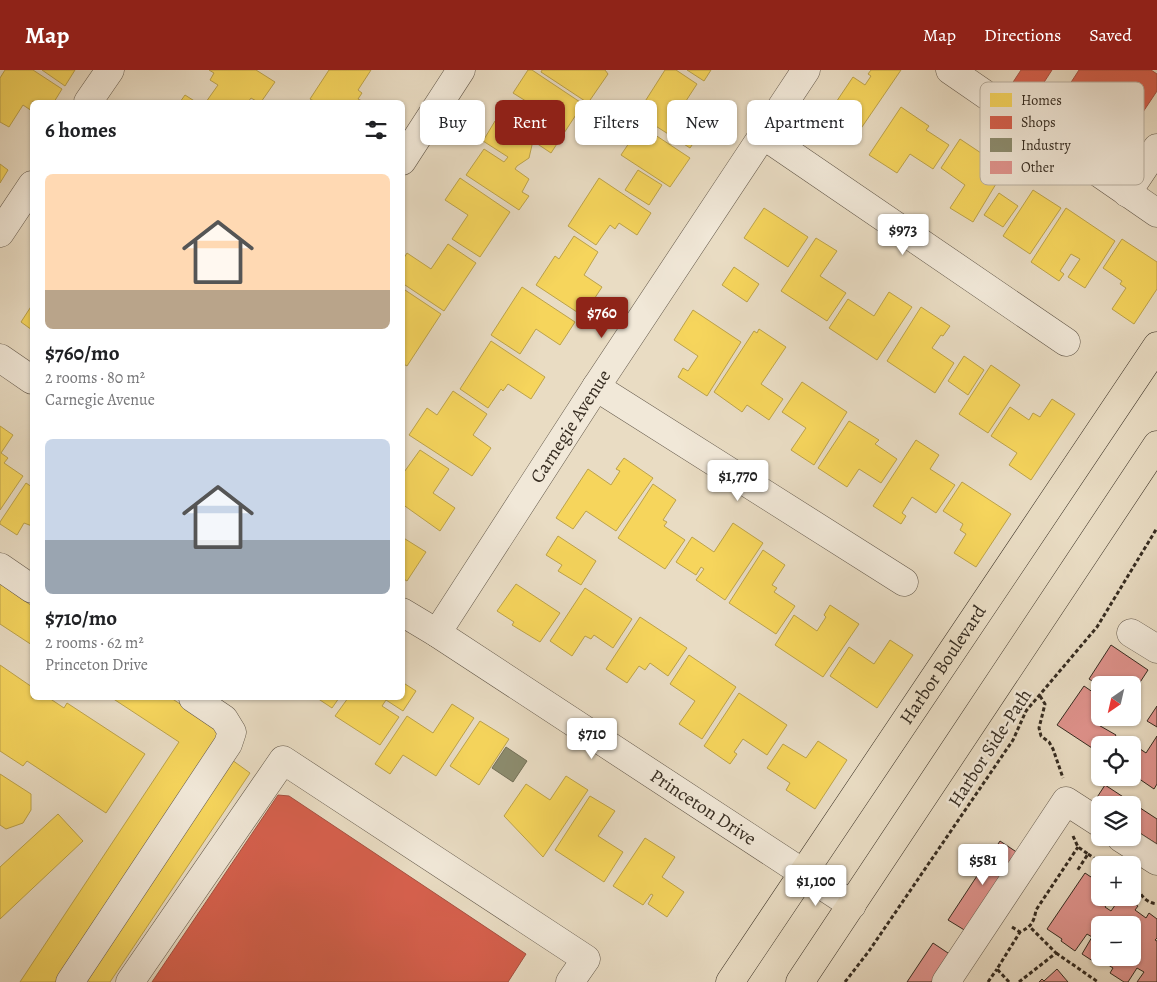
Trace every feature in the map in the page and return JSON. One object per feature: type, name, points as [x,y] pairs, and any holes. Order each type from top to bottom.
[{"type":"main road","name":"Harbor Boulevard","points":[[730,982],[1157,346]]},
{"type":"main road","points":[[800,982],[1157,445]]},
{"type":"street","points":[[89,100],[110,70]]},
{"type":"street","points":[[405,156],[461,70]]},
{"type":"street","name":"Carnegie Avenue","points":[[786,100],[806,70]]},
{"type":"street","points":[[950,70],[980,91]]},
{"type":"street","name":"Carnegie Avenue","points":[[437,634],[596,387],[756,145]]},
{"type":"street","points":[[778,145],[1066,342]]},
{"type":"street","points":[[1144,167],[1157,148]]},
{"type":"street","points":[[1117,185],[1157,213]]},
{"type":"street","points":[[1127,192],[1132,185]]},
{"type":"street","points":[[0,233],[30,188]]},
{"type":"street","points":[[0,358],[30,379]]},
{"type":"street","points":[[596,387],[904,582]]},
{"type":"street","points":[[0,567],[30,588]]},
{"type":"street","name":"Princeton Drive","points":[[405,614],[852,905]]},
{"type":"street","points":[[1131,633],[1157,649]]},
{"type":"street","points":[[70,982],[228,744],[232,732],[224,719],[196,700]]},
{"type":"street","points":[[130,982],[283,760],[586,959],[570,982]]},
{"type":"street","points":[[946,982],[1066,801],[1091,817]]},
{"type":"street","points":[[1134,846],[1157,861]]},
{"type":"path","name":"Harbor Side-Path","points":[[845,982],[869,951],[1013,740],[1026,711],[1096,627],[1157,528]]},
{"type":"path","points":[[1040,696],[1045,704],[1039,728],[1041,736],[1049,742],[1053,749],[1063,778],[1070,829],[1078,847],[1091,856]]},
{"type":"path","points":[[988,982],[1020,932],[1030,927],[1035,918],[1036,910],[1078,847]]},
{"type":"path","points":[[1078,871],[1088,854]]},
{"type":"path","points":[[1141,897],[1157,904]]},
{"type":"path","points":[[1004,922],[1020,932]]},
{"type":"path","points":[[1030,927],[1056,953],[1098,982]]},
{"type":"path","points":[[1019,982],[1056,953]]},
{"type":"path","points":[[997,969],[1009,982]]},
{"type":"building: Homes","points":[[5,70],[33,70],[62,89],[55,100],[30,100],[30,110],[23,105],[9,127],[0,122],[0,78]]},
{"type":"building: Homes","points":[[42,70],[75,70],[65,86]]},
{"type":"building: Homes","points":[[209,70],[256,70],[275,82],[262,100],[251,98],[250,100],[207,100],[218,85],[210,80],[214,73]]},
{"type":"building: Homes","points":[[329,70],[371,70],[358,90],[362,93],[358,99],[360,100],[310,99]]},
{"type":"building: Homes","points":[[528,70],[532,70],[577,100],[575,100],[575,116],[565,132],[565,100],[524,100],[513,93]]},
{"type":"building: Homes","points":[[542,70],[605,70],[608,74],[590,100],[583,100],[541,72]]},
{"type":"building: Homes","points":[[665,70],[676,70],[697,84],[687,100],[667,100],[667,133],[657,127],[657,100],[646,100]]},
{"type":"building: Homes","points":[[687,70],[711,70],[704,81]]},
{"type":"building: Homes","points":[[871,70],[901,70],[862,127],[862,100],[838,100],[853,77],[865,85],[871,76],[868,74]]},
{"type":"building: Homes","points":[[185,95],[193,100],[181,100]]},
{"type":"building: Homes","points":[[901,107],[929,126],[926,130],[949,145],[933,169],[910,154],[897,173],[869,155]]},
{"type":"building: Homes","points":[[495,121],[495,145],[532,145],[529,158],[515,169],[529,179],[522,192],[529,196],[519,210],[466,175],[484,149],[504,162],[508,157],[485,142],[485,138]]},
{"type":"building: Homes","points":[[657,136],[667,143],[667,145],[670,145],[690,158],[670,187],[621,155],[628,145],[657,145]]},
{"type":"building: Homes","points":[[960,139],[980,152],[980,185],[995,185],[973,222],[950,208],[965,185],[941,168]]},
{"type":"building: Homes","points":[[539,145],[556,145],[551,153]]},
{"type":"building: Homes","points":[[0,164],[8,170],[0,183]]},
{"type":"building: Homes","points":[[638,170],[662,185],[649,205],[625,190]]},
{"type":"building: Homes","points":[[460,178],[510,212],[480,257],[452,239],[468,215],[445,200]]},
{"type":"building: Homes","points":[[599,178],[651,213],[637,235],[619,223],[615,229],[610,225],[596,245],[568,226]]},
{"type":"building: Homes","points":[[1033,190],[1061,208],[1030,254],[1003,236]]},
{"type":"building: Homes","points":[[999,193],[1018,206],[1003,227],[984,215]]},
{"type":"building: Homes","points":[[764,208],[808,237],[788,267],[744,238]]},
{"type":"building: Homes","points":[[1066,208],[1115,241],[1085,288],[1068,277],[1080,259],[1071,254],[1060,271],[1064,274],[1059,281],[1031,262]]},
{"type":"building: Homes","points":[[574,236],[598,252],[584,275],[602,287],[583,316],[536,285],[555,256],[559,259]]},
{"type":"building: Homes","points":[[816,238],[837,251],[820,276],[846,293],[827,321],[781,291]]},
{"type":"building: Homes","points":[[1122,239],[1157,262],[1157,289],[1134,324],[1112,309],[1126,288],[1120,284],[1122,281],[1103,268]]},
{"type":"building: Homes","points":[[448,244],[476,263],[444,311],[405,285],[405,256],[407,253],[431,269]]},
{"type":"building: Homes","points":[[734,267],[759,284],[747,302],[722,285]]},
{"type":"building: Homes","points":[[522,287],[575,322],[560,345],[536,329],[520,354],[491,335]]},
{"type":"building: Homes","points":[[405,290],[441,314],[407,366],[405,365]]},
{"type":"building: Homes","points":[[889,292],[912,307],[877,360],[829,328],[848,299],[874,316]]},
{"type":"building: Homes","points":[[921,307],[950,326],[932,348],[954,363],[935,393],[887,361]]},
{"type":"building: Homes","points":[[30,308],[30,329],[21,322]]},
{"type":"building: Homes","points":[[693,310],[741,342],[707,396],[678,377],[683,368],[688,371],[698,356],[674,340]]},
{"type":"building: Homes","points":[[759,329],[786,347],[761,384],[783,399],[769,420],[747,405],[742,412],[714,392],[754,331],[757,333]]},
{"type":"building: Homes","points":[[491,341],[545,377],[531,399],[508,384],[503,391],[501,389],[488,408],[460,389]]},
{"type":"building: Homes","points":[[964,356],[984,370],[968,395],[948,381]]},
{"type":"building: Homes","points":[[991,365],[1020,385],[988,433],[959,414]]},
{"type":"building: Homes","points":[[802,382],[847,412],[814,465],[791,450],[806,428],[782,412]]},
{"type":"building: Homes","points":[[453,391],[487,414],[473,435],[491,448],[472,476],[409,435],[427,408],[437,415]]},
{"type":"building: Homes","points":[[1052,399],[1075,414],[1031,480],[1009,465],[1017,453],[991,436],[1010,407],[1029,420],[1033,413],[1040,417]]},
{"type":"building: Homes","points":[[849,421],[879,440],[875,444],[897,459],[881,483],[859,469],[847,487],[818,468]]},
{"type":"building: Homes","points":[[0,426],[13,435],[1,453],[8,458],[4,463],[23,476],[0,510]]},
{"type":"building: Homes","points":[[916,440],[939,455],[930,469],[955,485],[936,513],[912,497],[902,513],[906,516],[901,524],[873,506]]},
{"type":"building: Homes","points":[[420,450],[449,469],[433,493],[455,508],[440,531],[405,506],[405,471]]},
{"type":"building: Homes","points":[[624,458],[653,478],[616,531],[586,511],[573,529],[556,518],[588,469],[611,485],[620,471],[616,469]]},
{"type":"building: Homes","points":[[962,482],[1011,514],[976,567],[954,553],[966,534],[960,530],[963,524],[943,511]]},
{"type":"building: Homes","points":[[26,483],[30,486],[30,525],[24,523],[17,535],[0,524]]},
{"type":"building: Homes","points":[[653,484],[676,500],[663,520],[667,522],[664,526],[685,540],[665,569],[618,538]]},
{"type":"building: Homes","points":[[733,523],[763,543],[725,600],[696,580],[704,569],[701,567],[696,575],[676,562],[692,537],[714,552]]},
{"type":"building: Homes","points":[[558,536],[596,561],[581,585],[558,571],[562,565],[546,555]]},
{"type":"building: Homes","points":[[405,539],[426,552],[407,581],[405,580]]},
{"type":"building: Homes","points":[[763,550],[785,565],[772,585],[777,588],[774,592],[795,606],[776,634],[729,603]]},
{"type":"building: Homes","points":[[0,584],[30,605],[30,644],[0,624]]},
{"type":"building: Homes","points":[[516,584],[560,613],[540,642],[512,625],[514,622],[497,611]]},
{"type":"building: Homes","points":[[585,588],[632,619],[613,648],[594,635],[591,639],[585,636],[572,656],[550,641]]},
{"type":"building: Homes","points":[[830,605],[859,624],[823,677],[775,645],[794,615],[817,631],[826,617],[824,615]]},
{"type":"building: Homes","points":[[640,617],[687,648],[668,676],[650,663],[645,670],[639,666],[627,683],[606,669]]},
{"type":"building: Homes","points":[[890,640],[913,655],[877,708],[830,676],[849,647],[874,664]]},
{"type":"building: Homes","points":[[689,655],[736,687],[702,739],[679,724],[695,701],[670,684]]},
{"type":"building: Homes","points":[[0,665],[30,686],[30,700],[52,700],[64,708],[67,703],[145,754],[106,813],[27,761],[23,766],[0,751]]},
{"type":"building: Homes","points":[[405,684],[416,691],[403,711],[386,700],[405,700]]},
{"type":"building: Homes","points":[[739,693],[787,725],[767,755],[743,739],[734,752],[737,754],[730,764],[704,746]]},
{"type":"building: Homes","points":[[115,700],[174,700],[226,734],[64,982],[20,982],[179,742]]},
{"type":"building: Homes","points":[[320,700],[338,700],[332,708]]},
{"type":"building: Homes","points":[[347,700],[386,700],[382,706],[399,717],[380,745],[335,716]]},
{"type":"building: Homes","points":[[452,704],[474,718],[436,776],[403,755],[390,774],[375,764],[407,716],[433,733]]},
{"type":"building: Homes","points":[[480,721],[509,739],[479,785],[450,766]]},
{"type":"building: Homes","points":[[818,741],[847,760],[815,809],[786,790],[790,783],[767,768],[783,744],[806,758]]},
{"type":"building: Homes","points":[[232,760],[250,773],[110,982],[90,982],[85,979]]},
{"type":"building: Homes","points":[[0,774],[31,794],[31,810],[23,823],[6,829],[0,825]]},
{"type":"building: Homes","points":[[566,776],[588,790],[543,857],[504,816],[526,784],[550,800]]},
{"type":"building: Homes","points":[[590,796],[615,811],[598,836],[623,852],[604,882],[555,850]]},
{"type":"building: Homes","points":[[58,814],[83,841],[0,919],[0,867]]},
{"type":"building: Homes","points":[[645,838],[675,857],[662,877],[684,892],[667,917],[648,904],[653,895],[651,894],[643,905],[613,886]]},
{"type":"building: Shops","points":[[1021,70],[1052,70],[1044,82],[1013,82]]},
{"type":"building: Shops","points":[[1079,70],[1151,70],[1157,74],[1157,91],[1144,110],[1144,82],[1071,82]]},
{"type":"building: Shops","points":[[278,795],[289,796],[526,954],[508,982],[152,982]]},
{"type":"building: Industry","points":[[506,747],[527,761],[513,782],[492,768]]},
{"type":"building: Other","points":[[1111,645],[1148,670],[1141,681],[1141,676],[1091,676],[1091,680],[1089,679]]},
{"type":"building: Other","points":[[1084,686],[1091,691],[1091,726],[1100,726],[1116,735],[1091,736],[1091,747],[1057,725]]},
{"type":"building: Other","points":[[1157,706],[1157,727],[1147,721]]},
{"type":"building: Other","points":[[1157,736],[1157,784],[1154,789],[1141,780],[1141,750],[1146,753]]},
{"type":"building: Other","points":[[1104,786],[1107,786],[1122,796],[1098,796]]},
{"type":"building: Other","points":[[1141,809],[1157,819],[1157,844],[1141,834]]},
{"type":"building: Other","points":[[1000,841],[1018,853],[966,931],[948,920]]},
{"type":"building: Other","points":[[1085,873],[1091,877],[1091,906],[1106,906],[1111,911],[1114,906],[1138,906],[1135,910],[1146,918],[1149,913],[1157,919],[1157,938],[1155,940],[1157,941],[1157,982],[1137,982],[1144,972],[1137,968],[1128,982],[1124,982],[1110,973],[1113,968],[1110,966],[1141,966],[1141,916],[1091,916],[1091,936],[1087,934],[1075,951],[1061,941],[1062,939],[1047,929]]},
{"type":"building: Other","points":[[1091,939],[1091,960],[1082,954]]},
{"type":"building: Other","points":[[933,943],[951,955],[932,982],[907,982]]},
{"type":"building: Other","points":[[1057,969],[1068,982],[1039,982],[1042,979],[1044,981]]}]
